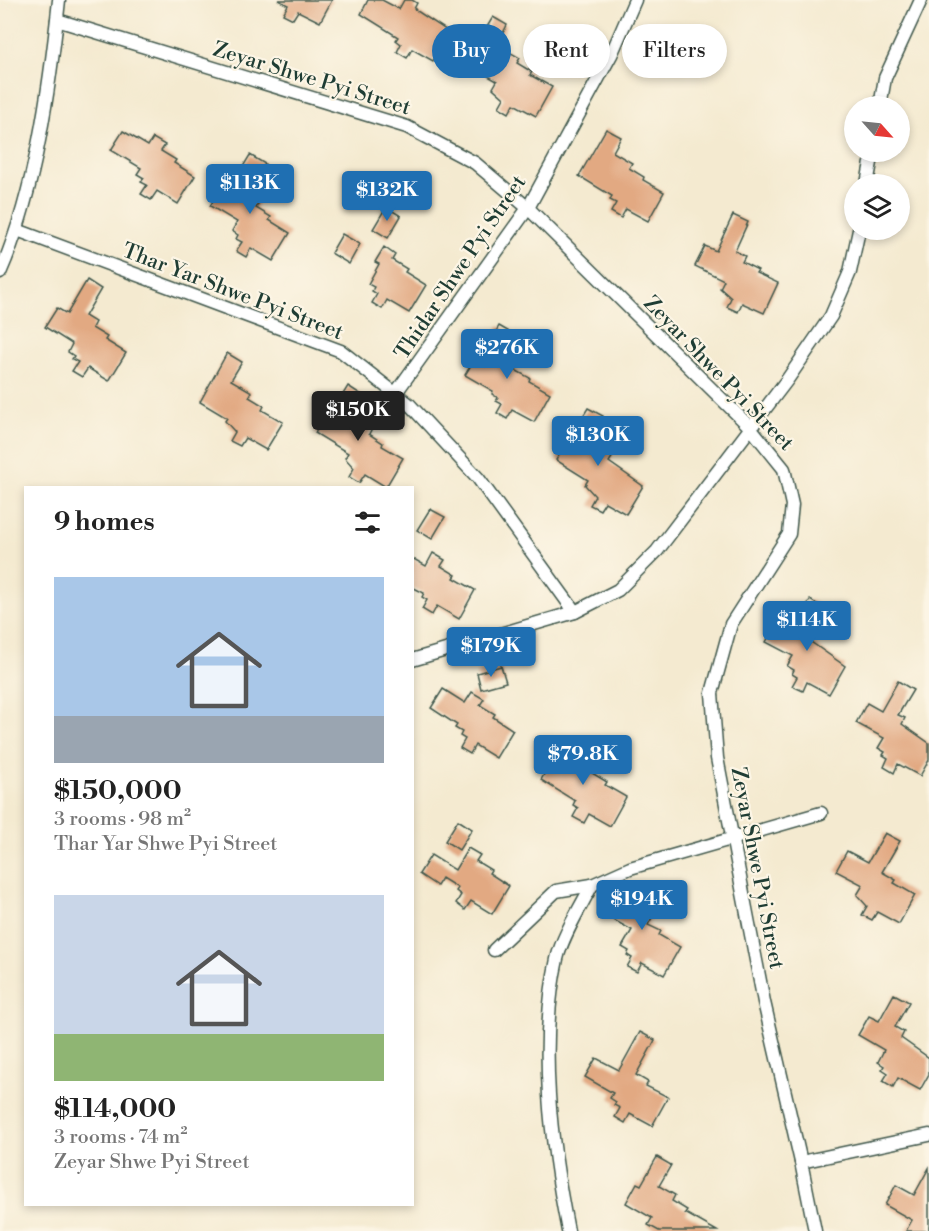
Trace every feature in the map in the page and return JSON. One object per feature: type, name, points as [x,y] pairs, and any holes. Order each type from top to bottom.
[{"type":"street","points":[[0,273],[17,231],[36,154],[59,0]]},
{"type":"street","name":"Thidar Shwe Pyi Street","points":[[395,394],[528,208],[611,55],[635,0]]},
{"type":"street","points":[[882,96],[885,78],[921,0]]},
{"type":"street","name":"Zeyar Shwe Pyi Street","points":[[57,20],[407,127],[475,163],[528,208],[750,427],[784,469],[792,505],[789,534],[730,624],[712,693],[717,758],[764,1002],[815,1231]]},
{"type":"street","name":"Thar Yar Shwe Pyi Street","points":[[17,231],[341,351],[410,405],[478,478],[575,612]]},
{"type":"street","points":[[414,659],[575,612],[618,590],[657,551],[787,380],[831,316],[850,272],[857,240]]},
{"type":"street","points":[[494,950],[556,891],[592,885],[630,868],[821,813]]},
{"type":"street","points":[[568,1231],[559,1187],[546,1046],[557,957],[592,885]]},
{"type":"street","points":[[801,1162],[929,1135]]},
{"type":"building","points":[[278,0],[332,0],[320,22],[298,11],[293,19],[283,14],[288,5]]},
{"type":"building","points":[[368,0],[382,0],[399,9],[404,0],[417,3],[414,9],[437,24],[432,24],[432,60],[412,49],[407,58],[397,52],[401,44],[396,40],[398,37],[361,14]]},
{"type":"building","points":[[493,17],[505,24],[489,24]]},
{"type":"building","points":[[511,53],[520,58],[517,63],[523,67],[523,78],[536,78],[552,87],[536,116],[514,104],[509,113],[499,107],[504,98],[493,88],[497,81],[492,78],[511,78]]},
{"type":"building","points":[[606,129],[621,137],[613,152],[632,163],[629,168],[644,177],[643,180],[664,192],[648,221],[626,209],[621,218],[611,212],[616,203],[610,200],[612,196],[579,176]]},
{"type":"building","points":[[123,131],[148,146],[153,138],[165,145],[161,151],[176,160],[174,163],[195,176],[178,204],[157,191],[151,200],[141,194],[147,185],[141,182],[144,178],[137,174],[141,168],[111,150]]},
{"type":"building","points":[[250,155],[265,164],[246,194],[259,202],[256,208],[271,217],[269,220],[290,233],[273,261],[251,248],[246,257],[236,251],[242,242],[236,239],[238,235],[232,231],[237,222],[210,206],[222,186],[229,190]]},
{"type":"building","points":[[386,207],[401,216],[388,238],[373,229]]},
{"type":"building","points":[[733,215],[748,222],[735,251],[745,256],[742,262],[758,270],[756,273],[778,283],[764,313],[742,303],[738,312],[727,307],[731,298],[720,288],[724,280],[695,266],[705,246],[716,251]]},
{"type":"building","points":[[342,234],[360,244],[349,264],[331,253]]},
{"type":"building","points":[[384,247],[395,255],[392,260],[407,269],[405,272],[426,285],[409,313],[387,300],[382,309],[372,303],[377,294],[372,291],[374,287],[368,284],[379,264],[375,262]]},
{"type":"building","points":[[87,280],[101,289],[85,316],[95,322],[92,328],[107,337],[105,340],[126,353],[109,381],[88,368],[82,377],[72,371],[78,362],[72,359],[74,356],[68,352],[72,344],[45,327],[57,308],[67,314]]},
{"type":"building","points":[[499,326],[513,334],[502,355],[519,364],[515,370],[550,393],[534,422],[512,410],[507,419],[497,413],[502,404],[496,401],[498,398],[492,394],[493,391],[465,375],[477,355],[481,358]]},
{"type":"building","points":[[227,353],[242,362],[231,380],[252,392],[249,397],[264,406],[262,410],[283,422],[266,450],[245,438],[240,446],[230,441],[235,432],[225,421],[227,418],[200,402]]},
{"type":"building","points":[[348,386],[362,395],[350,416],[372,428],[369,434],[383,443],[382,446],[403,458],[387,486],[365,474],[359,483],[349,477],[354,468],[345,458],[348,453],[315,433],[327,414],[330,416]]},
{"type":"building","points":[[588,408],[603,416],[588,441],[613,456],[609,462],[643,486],[626,514],[605,502],[600,510],[590,505],[595,496],[585,485],[588,480],[556,460]]},
{"type":"building","points":[[430,509],[445,517],[432,539],[417,530]]},
{"type":"building","points":[[433,553],[445,560],[441,566],[456,575],[454,578],[475,590],[459,619],[437,606],[432,615],[422,609],[427,600],[422,597],[424,593],[414,588],[414,559],[426,566]]},
{"type":"building","points":[[810,600],[825,609],[810,634],[814,636],[811,642],[845,666],[829,694],[807,682],[803,691],[792,686],[797,677],[792,674],[794,670],[787,666],[793,656],[766,642],[777,622],[793,630]]},
{"type":"building","points":[[501,666],[506,682],[481,689],[477,673]]},
{"type":"building","points":[[898,681],[913,690],[898,715],[905,718],[902,724],[929,743],[929,760],[920,776],[898,764],[894,773],[884,767],[888,758],[883,755],[885,752],[878,748],[884,738],[856,723],[867,703],[881,711]]},
{"type":"building","points":[[443,689],[465,703],[472,692],[484,699],[480,705],[495,714],[493,717],[513,730],[496,758],[475,745],[470,754],[460,748],[465,739],[460,736],[462,732],[455,728],[457,725],[431,708]]},
{"type":"building","points":[[573,737],[588,745],[580,759],[595,768],[592,773],[607,782],[605,785],[626,797],[610,826],[589,814],[584,823],[573,817],[578,808],[573,805],[575,801],[541,780],[552,760],[558,763]]},
{"type":"building","points":[[458,820],[472,829],[459,850],[445,841]]},
{"type":"building","points":[[885,833],[900,841],[882,872],[896,880],[894,883],[915,895],[899,924],[877,912],[872,920],[862,915],[867,906],[857,895],[863,885],[836,871],[847,851],[868,862]]},
{"type":"building","points":[[468,848],[480,855],[476,861],[491,870],[489,873],[509,886],[492,914],[471,901],[465,910],[456,903],[461,895],[456,891],[458,888],[442,878],[437,886],[419,874],[431,855],[455,870]]},
{"type":"building","points":[[652,883],[667,891],[648,925],[661,931],[659,935],[680,947],[664,975],[642,963],[637,972],[627,967],[632,958],[627,955],[629,951],[622,947],[632,930],[599,912],[610,892],[639,908]]},
{"type":"building","points":[[894,994],[909,1002],[895,1027],[904,1032],[901,1038],[929,1058],[929,1074],[920,1090],[898,1078],[893,1087],[883,1081],[888,1073],[878,1062],[884,1050],[858,1035],[869,1016],[879,1021]]},
{"type":"building","points":[[640,1032],[655,1040],[636,1075],[648,1082],[646,1086],[668,1097],[652,1126],[630,1114],[625,1123],[615,1117],[620,1108],[614,1105],[616,1102],[610,1098],[613,1093],[585,1077],[596,1058],[619,1070]]},
{"type":"building","points":[[657,1157],[671,1165],[659,1186],[675,1195],[672,1201],[687,1210],[685,1213],[717,1231],[659,1231],[648,1225],[652,1218],[626,1203],[637,1183],[641,1185]]},
{"type":"building","points":[[929,1168],[929,1231],[906,1231],[912,1220],[885,1205],[896,1185],[914,1195]]}]
